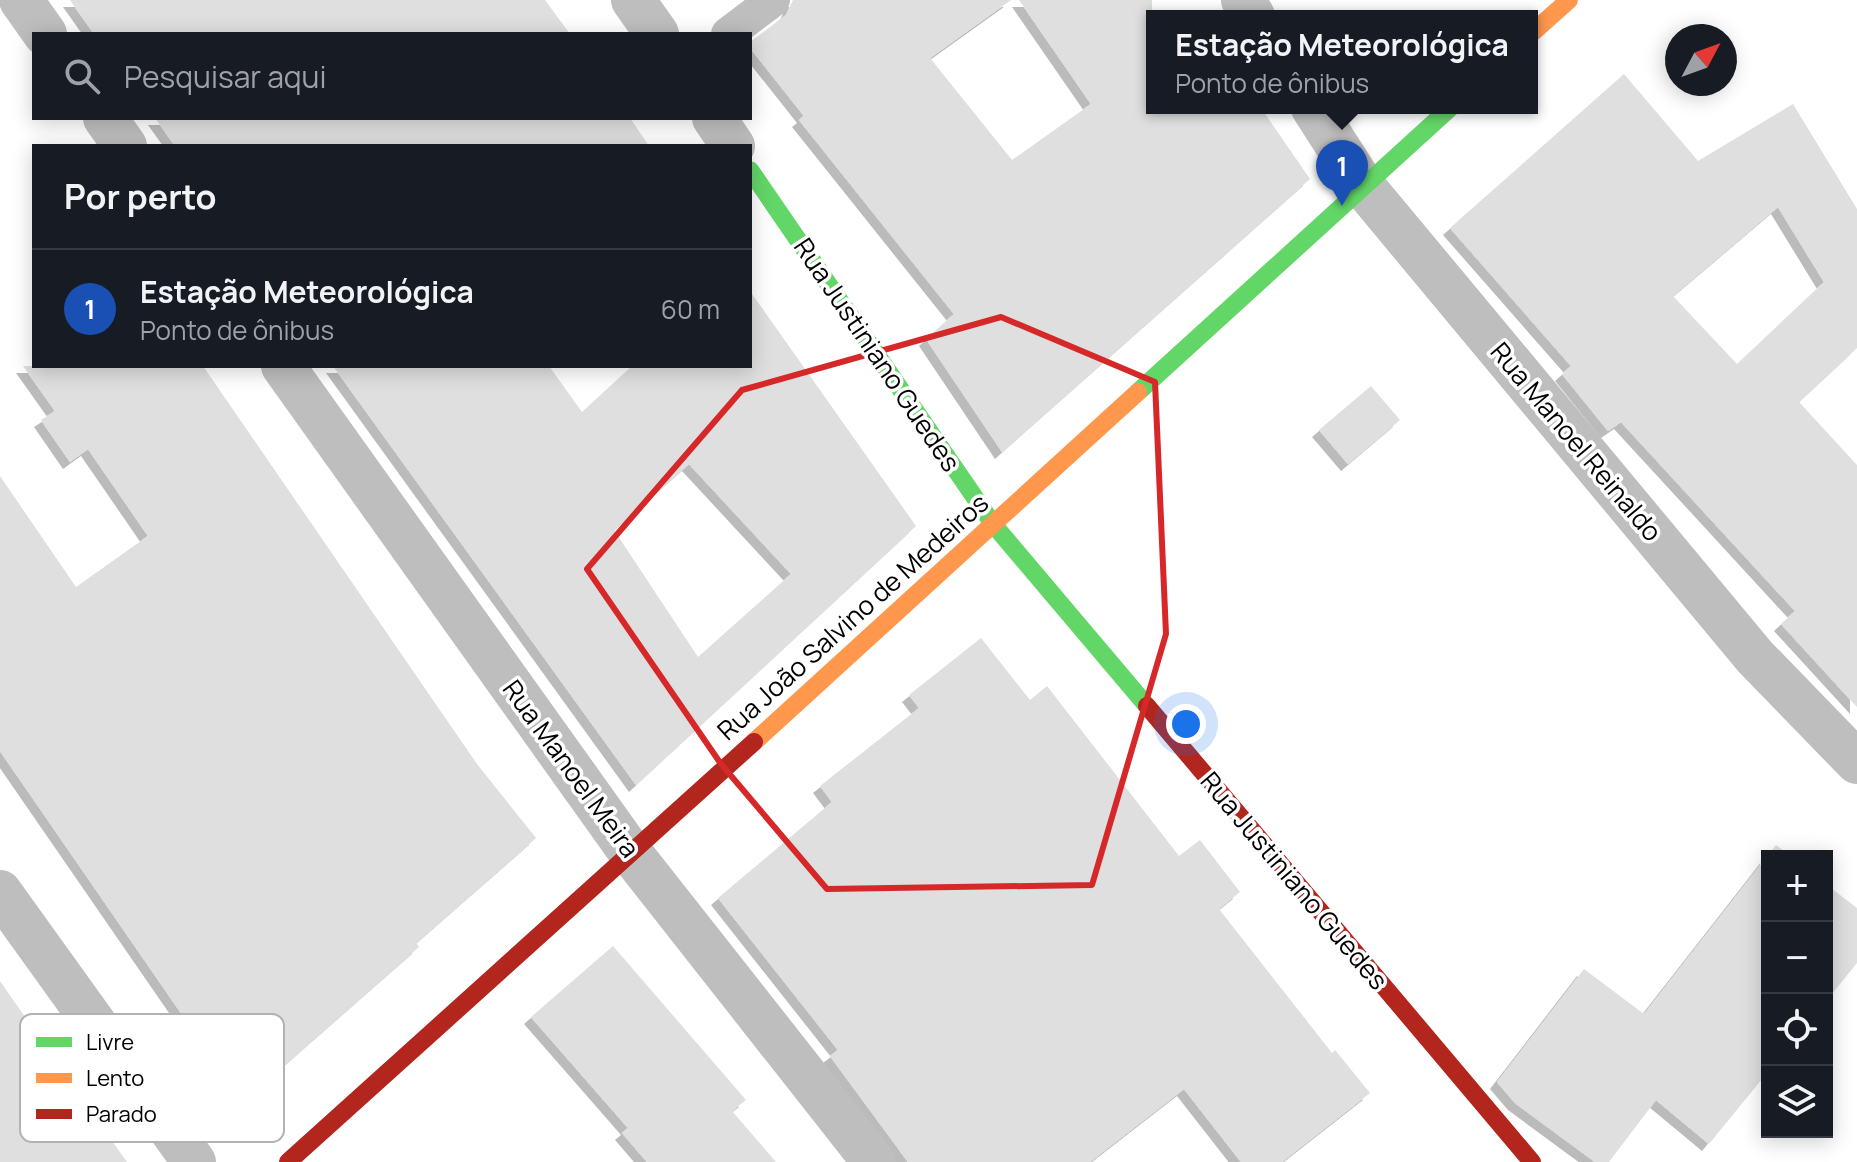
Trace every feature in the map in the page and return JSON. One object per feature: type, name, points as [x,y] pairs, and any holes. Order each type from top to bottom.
[{"type":"main road","points":[[1538,28],[1569,0]]},
{"type":"main road","name":"Rua João Salvino de Medeiros","points":[[288,1162],[633,856],[1443,114]]},
{"type":"main road","name":"Rua Justiniano Guedes","points":[[752,173],[993,524],[1532,1162]]},
{"type":"street","points":[[21,0],[44,32]]},
{"type":"street","points":[[633,0],[656,32]]},
{"type":"street","name":"Rua Manoel Reinaldo","points":[[1317,114],[1363,186],[1755,657],[1857,762]]},
{"type":"street","points":[[106,120],[124,144]]},
{"type":"street","points":[[715,120],[732,144]]},
{"type":"street","name":"Rua Manoel Meira","points":[[284,368],[633,856],[874,1162]]},
{"type":"street","points":[[0,892],[88,1014]]},
{"type":"street","points":[[180,1142],[194,1162]]},
{"type":"lane","points":[[731,32],[773,0]]},
{"type":"highlighted area","points":[[1001,317],[1155,382],[1166,634],[1092,885],[827,889],[721,764],[587,569],[742,390]]},
{"type":"building","points":[[70,0],[545,0],[569,32],[93,32]]},
{"type":"building","points":[[793,0],[1011,0],[930,58],[1012,160],[1091,104],[1019,0],[1152,0],[1152,10],[1146,10],[1146,114],[1265,114],[1310,179],[1002,452],[926,339],[954,314],[799,120],[804,116],[752,51],[752,40],[786,15]]},
{"type":"building","points":[[1624,74],[1698,161],[1793,104],[1857,209],[1857,348],[1799,402],[1857,465],[1857,707],[1781,624],[1795,611],[1621,422],[1608,431],[1562,374],[1571,366],[1450,228]],"holes":[[[1778,207],[1824,282],[1737,364],[1673,296]]]},
{"type":"building","points":[[156,120],[631,120],[648,144],[174,144]]},
{"type":"building","points":[[752,294],[916,526],[636,785],[334,368],[550,368],[582,412],[630,368],[752,368]],"holes":[[[689,464],[791,574],[698,657],[614,530]]]},
{"type":"building","points":[[23,366],[204,368],[477,764],[536,838],[416,943],[419,947],[284,1065],[284,1014],[182,1014],[0,751],[0,476],[76,587],[148,536],[88,449],[70,462],[41,420],[55,411]]},
{"type":"building","points":[[1371,386],[1400,420],[1348,464],[1319,430]]},
{"type":"building","points":[[981,638],[1030,700],[1047,686],[1179,856],[1200,840],[1240,892],[1219,909],[1332,1053],[1335,1050],[1370,1093],[1282,1162],[1241,1162],[1184,1089],[1090,1162],[908,1162],[830,1056],[838,1050],[718,898],[832,802],[820,786],[919,708],[909,695]]},
{"type":"building","points":[[1761,865],[1761,1080],[1709,1144],[1656,1100],[1609,1162],[1595,1162],[1515,1103],[1497,1082],[1584,969],[1644,1014]]},
{"type":"building","points":[[1833,890],[1857,908],[1857,963],[1833,993]]},
{"type":"building","points":[[613,946],[746,1100],[732,1111],[776,1162],[647,1162],[622,1133],[628,1128],[531,1017]]},
{"type":"building","points":[[0,981],[23,1014],[20,1014],[20,1142],[113,1142],[127,1162],[0,1162]]},
{"type":"traffic: fast","points":[[1138,392],[1443,114]]},
{"type":"traffic: fast","points":[[752,173],[993,524],[1147,706]]},
{"type":"traffic: slow","points":[[1538,28],[1569,0]]},
{"type":"traffic: slow","points":[[754,742],[1138,392]]},
{"type":"traffic: jam","points":[[1147,706],[1532,1162]]},
{"type":"traffic: jam","points":[[288,1162],[754,742]]},
{"type":"place","name":"Estação Meteorológica","points":[[1342,206]]}]
